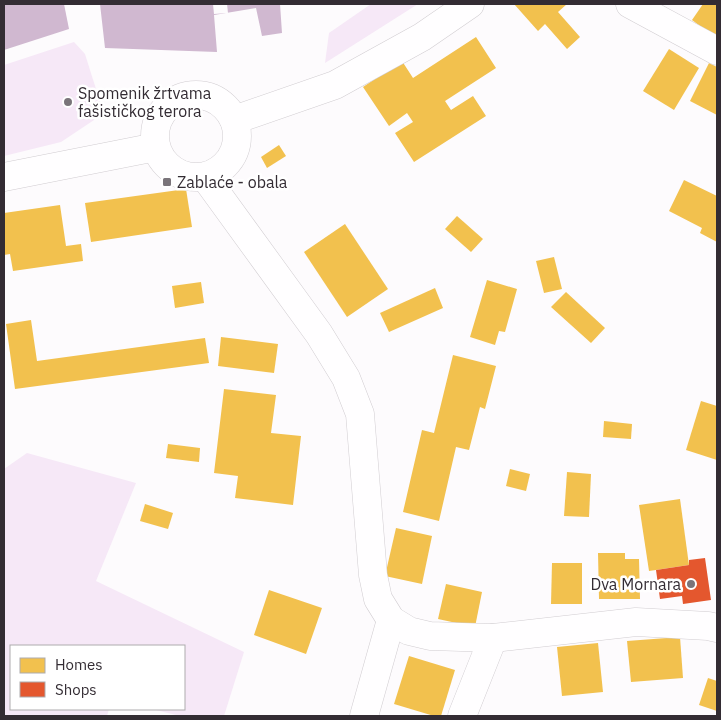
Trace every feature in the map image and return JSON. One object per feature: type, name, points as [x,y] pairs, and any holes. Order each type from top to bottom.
[{"type":"street","points":[[234,120],[335,85],[422,36],[470,4]]},
{"type":"street","points":[[630,4],[717,50]]},
{"type":"street","points":[[198,94],[211,97],[223,104],[234,120],[237,140],[234,152],[227,164],[217,172],[205,177],[192,177],[169,168],[161,158],[156,147],[156,121],[168,105],[185,95],[198,94]]},
{"type":"street","points":[[4,177],[156,147]]},
{"type":"street","points":[[205,177],[319,334],[346,378],[360,414],[374,575],[378,599],[391,620],[409,631],[430,636],[493,638],[636,622],[717,628]]},
{"type":"street","points":[[364,716],[391,620]]},
{"type":"street","points":[[462,716],[493,638]]},
{"type":"shaded area","points":[[4,4],[64,4],[69,29],[4,50]]},
{"type":"shaded area","points":[[100,4],[280,4],[282,33],[262,36],[256,8],[214,15],[217,52],[105,48]]},
{"type":"shaded area","points":[[371,4],[418,4],[325,63],[329,33]]},
{"type":"shaded area","points":[[74,42],[85,54],[101,105],[94,120],[61,142],[4,156],[4,65]]},
{"type":"shaded area","points":[[27,453],[136,483],[96,581],[244,652],[224,716],[180,716],[156,710],[185,710],[185,645],[10,645],[10,710],[109,710],[107,716],[4,716],[4,469]]},
{"type":"pier","points":[[213,4],[227,4],[228,13],[214,14]]},
{"type":"building: Homes","points":[[514,4],[567,4],[558,12],[580,37],[567,49],[545,24],[538,31]]},
{"type":"building: Homes","points":[[703,4],[717,4],[716,38],[692,20]]},
{"type":"building: Homes","points":[[476,37],[496,68],[445,101],[451,110],[473,96],[486,116],[414,162],[395,133],[413,122],[407,113],[389,126],[363,87],[402,61],[413,78]]},
{"type":"building: Homes","points":[[669,49],[699,68],[674,110],[643,91]]},
{"type":"building: Homes","points":[[709,63],[717,67],[717,115],[690,101]]},
{"type":"building: Homes","points":[[279,145],[286,156],[267,168],[261,157]]},
{"type":"building: Homes","points":[[684,180],[717,196],[717,242],[700,233],[702,228],[669,211]]},
{"type":"building: Homes","points":[[186,189],[192,227],[91,242],[85,203]]},
{"type":"building: Homes","points":[[60,205],[66,246],[81,244],[83,261],[13,271],[10,254],[4,255],[4,213]]},
{"type":"building: Homes","points":[[457,216],[483,239],[471,252],[445,229]]},
{"type":"building: Homes","points":[[345,224],[388,289],[347,317],[304,252]]},
{"type":"building: Homes","points":[[554,257],[562,289],[544,293],[536,261]]},
{"type":"building: Homes","points":[[487,280],[517,289],[505,332],[499,331],[495,345],[470,337]]},
{"type":"building: Homes","points":[[201,282],[204,303],[175,308],[172,286]]},
{"type":"building: Homes","points":[[435,288],[443,308],[389,332],[380,313]]},
{"type":"building: Homes","points":[[566,292],[605,328],[591,343],[551,307]]},
{"type":"building: Homes","points":[[31,320],[37,361],[205,338],[209,363],[15,389],[6,324]]},
{"type":"building: Homes","points":[[221,337],[278,344],[274,373],[218,366]]},
{"type":"building: Homes","points":[[453,355],[496,366],[485,409],[480,407],[469,450],[456,447],[439,521],[403,512],[422,430],[434,433]]},
{"type":"building: Homes","points":[[224,389],[276,395],[271,433],[301,436],[293,505],[235,498],[238,476],[214,473]]},
{"type":"building: Homes","points":[[701,401],[717,406],[717,460],[686,450]]},
{"type":"building: Homes","points":[[604,421],[632,424],[631,439],[603,437]]},
{"type":"building: Homes","points":[[168,444],[200,448],[199,462],[166,458]]},
{"type":"building: Homes","points":[[510,469],[530,474],[526,491],[506,486]]},
{"type":"building: Homes","points":[[567,472],[591,474],[589,517],[564,516]]},
{"type":"building: Homes","points":[[680,499],[689,565],[649,571],[639,505]]},
{"type":"building: Homes","points":[[145,504],[173,513],[168,529],[140,521]]},
{"type":"building: Homes","points":[[396,528],[432,536],[422,584],[385,576]]},
{"type":"building: Homes","points":[[598,553],[625,553],[625,559],[639,559],[640,599],[599,599]]},
{"type":"building: Homes","points":[[552,563],[582,563],[582,604],[551,604]]},
{"type":"building: Homes","points":[[446,584],[482,592],[475,627],[438,619]]},
{"type":"building: Homes","points":[[269,590],[322,608],[306,654],[254,635]]},
{"type":"building: Homes","points":[[680,637],[683,678],[631,682],[627,641]]},
{"type":"building: Homes","points":[[598,643],[603,692],[562,696],[557,647]]},
{"type":"building: Homes","points":[[409,656],[455,670],[441,716],[434,716],[394,704]]},
{"type":"building: Homes","points":[[708,678],[717,681],[717,711],[699,705]]},
{"type":"building: Shops","points":[[705,558],[711,600],[683,604],[682,596],[660,599],[656,570],[689,565],[689,560]]},
{"type":"place","name":"Spomenik žrtvama fašističkog terora","points":[[68,102]]},
{"type":"place","name":"Zablaće - obala","points":[[167,182]]},
{"type":"place","name":"Dva Mornara","points":[[691,584]]}]
